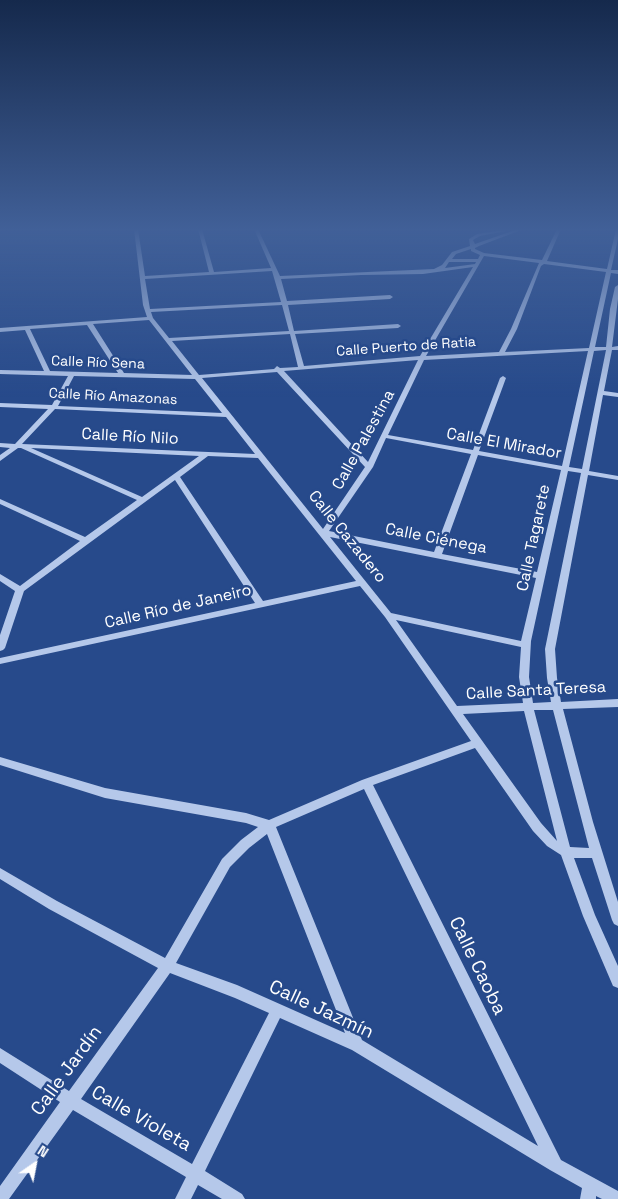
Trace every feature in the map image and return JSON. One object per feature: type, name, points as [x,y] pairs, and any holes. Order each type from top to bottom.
[{"type":"street","name":"Calle Cazadero","points":[[143,285],[150,318],[388,615],[476,744],[537,827],[555,846],[566,853]]},
{"type":"street","points":[[279,285],[301,367]]},
{"type":"street","name":"Calle Palestina","points":[[324,533],[368,467],[422,358],[464,285]]},
{"type":"street","points":[[501,354],[532,285]]},
{"type":"street","name":"Calle Tagarete","points":[[566,853],[528,706],[524,677],[526,645],[606,285]]},
{"type":"street","points":[[618,287],[613,309],[613,348],[600,393],[550,649],[550,674],[556,705],[595,853],[618,920]]},
{"type":"street","points":[[148,311],[390,297]]},
{"type":"street","points":[[601,307],[613,309]]},
{"type":"street","points":[[0,330],[150,318]]},
{"type":"street","points":[[89,323],[123,376]]},
{"type":"street","points":[[167,340],[398,326]]},
{"type":"street","points":[[27,328],[48,374]]},
{"type":"street","name":"Calle Puerto de Ratia","points":[[196,377],[277,368],[613,348]]},
{"type":"street","points":[[277,368],[368,467]]},
{"type":"street","name":"Calle Río Sena","points":[[0,372],[196,377]]},
{"type":"street","points":[[0,459],[18,445],[54,407],[71,375]]},
{"type":"street","points":[[437,555],[503,378]]},
{"type":"street","points":[[600,393],[618,394]]},
{"type":"street","name":"Calle Río Amazonas","points":[[0,405],[226,415]]},
{"type":"street","name":"Calle El Mirador","points":[[385,436],[618,478]]},
{"type":"street","name":"Calle Río Nilo","points":[[0,445],[259,456]]},
{"type":"street","points":[[18,445],[143,500]]},
{"type":"street","points":[[0,648],[20,590],[84,540],[206,454]]},
{"type":"street","points":[[176,476],[260,604]]},
{"type":"street","points":[[0,501],[84,540]]},
{"type":"street","name":"Calle Ciénega","points":[[324,533],[541,576]]},
{"type":"street","points":[[3,580],[20,590]]},
{"type":"street","name":"Calle Río de Janeiro","points":[[0,661],[362,583]]},
{"type":"street","points":[[388,615],[526,645]]},
{"type":"street","name":"Calle Santa Teresa","points":[[454,710],[618,703]]},
{"type":"street","name":"Calle Jardín","points":[[0,1199],[167,966],[226,863],[245,844],[270,826],[366,783],[476,744]]},
{"type":"street","points":[[0,761],[105,793],[246,818],[270,826],[357,1045]]},
{"type":"street","name":"Calle Caoba","points":[[366,783],[555,1165]]},
{"type":"street","points":[[595,853],[566,853],[589,916],[618,981]]},
{"type":"street","name":"Calle Jazmín","points":[[0,873],[53,905],[167,966],[237,992],[357,1045],[555,1165],[589,1192],[618,1199]]},
{"type":"street","points":[[183,1199],[277,1010]]},
{"type":"street","name":"Calle Violeta","points":[[0,1055],[71,1101],[237,1199]]}]
